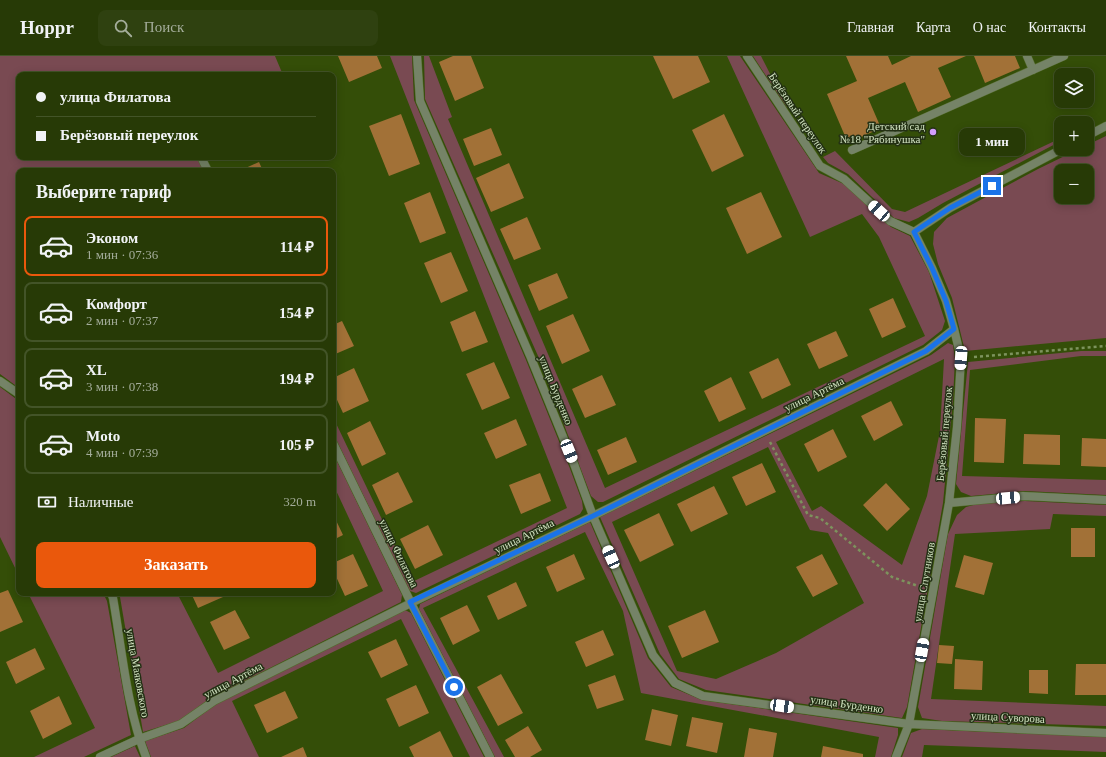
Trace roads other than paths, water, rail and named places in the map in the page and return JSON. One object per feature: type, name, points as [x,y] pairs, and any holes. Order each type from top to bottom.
[{"type":"street","name":"улица Бурденко","points":[[417,56],[420,101],[532,358],[593,516],[653,655],[675,683],[703,696],[909,724]]},
{"type":"street","name":"Берёзовый переулок","points":[[747,56],[820,166],[844,179],[890,221],[914,232],[932,268],[946,301],[961,358],[957,426],[949,503]]},
{"type":"street","points":[[1026,56],[1033,70]]},
{"type":"street","points":[[852,150],[1064,56]]},
{"type":"street","points":[[1094,132],[1106,126]]},
{"type":"street","points":[[914,232],[950,208],[1054,153]]},
{"type":"street","name":"улица Артёма","points":[[100,757],[139,739],[181,724],[214,701],[410,602],[593,516],[926,351],[954,329]]},
{"type":"street","points":[[0,380],[16,392]]},
{"type":"street","name":"улица Филатова","points":[[336,449],[410,602],[490,757]]},
{"type":"street","points":[[949,503],[1023,496],[1106,500]]},
{"type":"street","name":"улица Спутников","points":[[896,757],[909,724],[949,503]]},
{"type":"street","name":"улица Маяковского","points":[[112,596],[131,705],[139,739],[146,757]]},
{"type":"street","name":"улица Суворова","points":[[909,724],[1106,733]]},
{"type":"place","name":"Детский сад №18 \"Рябинушка\"","points":[[933,132]]}]
